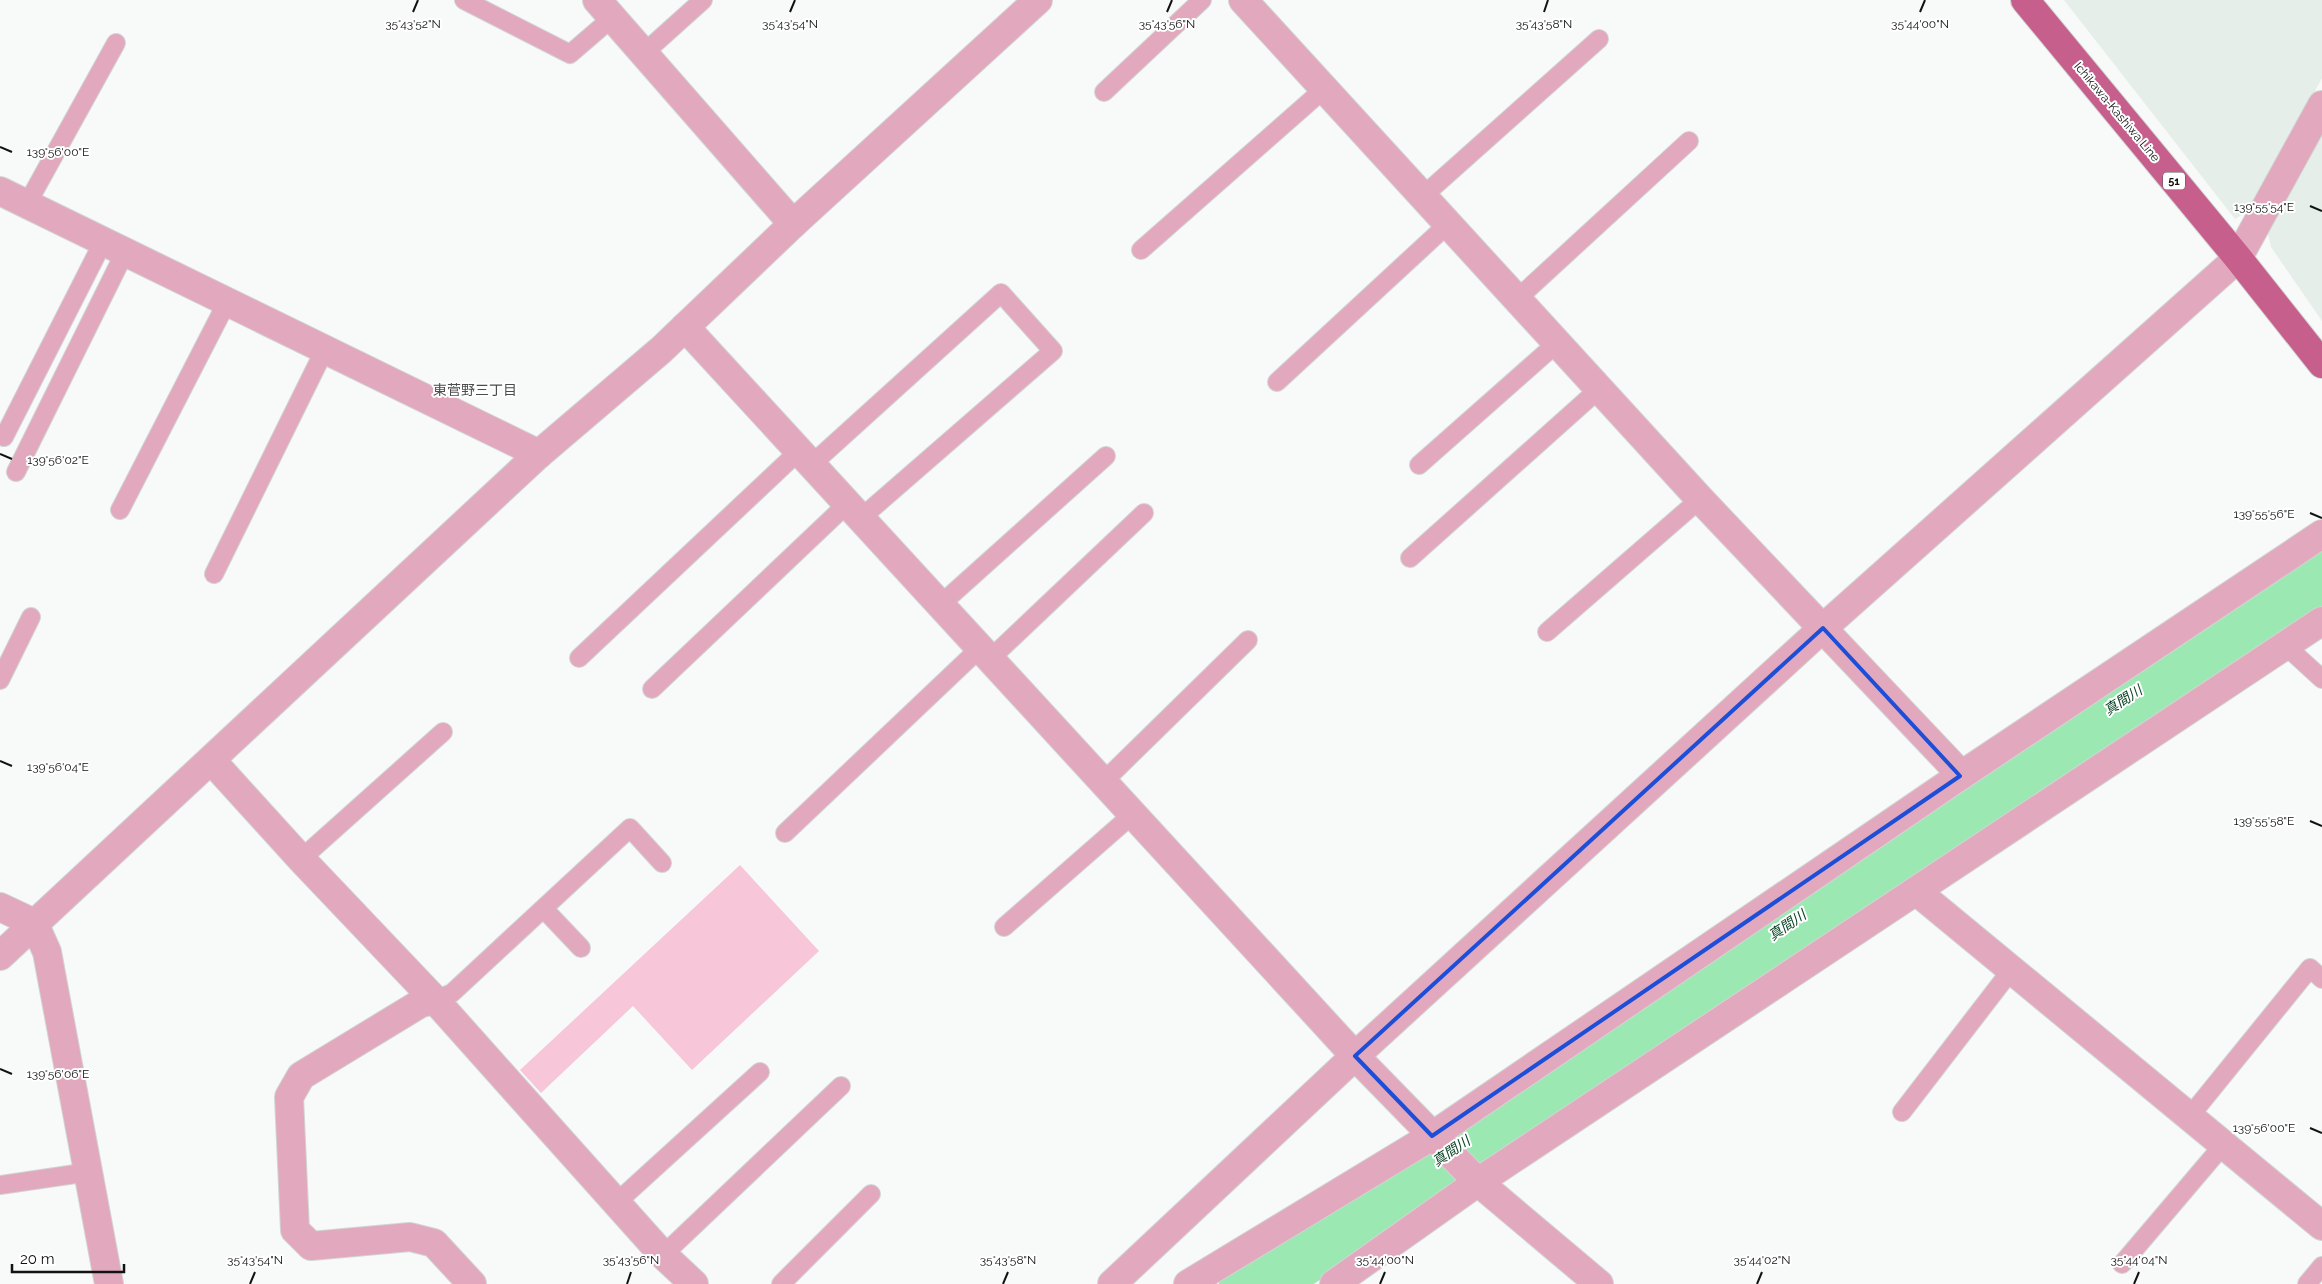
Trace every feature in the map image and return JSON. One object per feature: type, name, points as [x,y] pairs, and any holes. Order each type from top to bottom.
[{"type":"main road","name":"Ichikawa-Kashiwa Line","points":[[2025,0],[2238,258],[2322,364]]},
{"type":"street","points":[[0,956],[212,761],[539,454],[685,327],[1038,0]]},
{"type":"street","points":[[1243,0],[1598,389],[1952,765],[1960,776]]},
{"type":"street","points":[[605,9],[794,224]]},
{"type":"street","points":[[1112,1284],[1355,1056],[1823,628],[2238,258],[2322,105]]},
{"type":"street","points":[[0,191],[539,454]]},
{"type":"street","points":[[685,327],[1355,1056],[1478,1182],[1584,1279]]},
{"type":"street","points":[[1188,1284],[1432,1136],[1960,776],[2322,534]]},
{"type":"street","points":[[1334,1284],[1478,1182],[2322,620]]},
{"type":"street","points":[[212,761],[301,859],[435,1000],[663,1255],[694,1284]]},
{"type":"street","points":[[1916,891],[2322,1225]]},
{"type":"street","points":[[0,907],[34,923],[47,952],[90,1172],[109,1284]]},
{"type":"street","points":[[435,1000],[421,1003],[301,1076],[289,1098],[295,1230],[311,1246],[410,1237],[434,1243],[472,1284]]},
{"type":"lane","points":[[464,0],[570,54],[605,9]]},
{"type":"lane","points":[[644,53],[703,0]]},
{"type":"lane","points":[[1104,92],[1202,0]]},
{"type":"lane","points":[[1423,196],[1599,39]]},
{"type":"lane","points":[[28,204],[116,43]]},
{"type":"lane","points":[[1141,250],[1324,89]]},
{"type":"lane","points":[[1517,299],[1689,141]]},
{"type":"lane","points":[[1277,382],[1448,224]]},
{"type":"lane","points":[[4,437],[114,247]]},
{"type":"lane","points":[[16,472],[114,247]]},
{"type":"lane","points":[[579,658],[805,458],[1001,293],[1053,351],[854,511],[652,689]]},
{"type":"lane","points":[[120,510],[228,302]]},
{"type":"lane","points":[[1419,466],[1557,343]]},
{"type":"lane","points":[[214,574],[325,349]]},
{"type":"lane","points":[[1410,558],[1598,389]]},
{"type":"lane","points":[[940,604],[1106,456]]},
{"type":"lane","points":[[1547,632],[1700,499]]},
{"type":"lane","points":[[785,833],[1144,513]]},
{"type":"lane","points":[[0,680],[31,617]]},
{"type":"lane","points":[[1104,782],[1248,640]]},
{"type":"lane","points":[[2285,645],[2322,679]]},
{"type":"lane","points":[[301,859],[443,732]]},
{"type":"lane","points":[[1004,927],[1132,814]]},
{"type":"lane","points":[[435,1000],[452,993],[630,828],[662,863]]},
{"type":"lane","points":[[544,908],[581,948]]},
{"type":"lane","points":[[2190,1116],[2310,968],[2322,978]]},
{"type":"lane","points":[[1902,1112],[2012,969]]},
{"type":"lane","points":[[616,1204],[760,1072]]},
{"type":"lane","points":[[663,1255],[841,1086]]},
{"type":"lane","points":[[2122,1264],[2224,1144]]},
{"type":"lane","points":[[0,1185],[90,1172]]},
{"type":"lane","points":[[781,1284],[871,1194]]},
{"type":"lane","points":[[2307,1284],[2322,1266]]},
{"type":"highlighted area","points":[[1823,628],[1960,776],[1432,1136],[1355,1056]]},
{"type":"shaded area","points":[[2064,0],[2322,0],[2322,78],[2252,209],[2235,219]]},
{"type":"shaded area","points":[[2322,129],[2322,321],[2271,247],[2267,228]]},
{"type":"shaded area","points":[[740,865],[819,951],[692,1070],[633,1006],[541,1093],[520,1070]]},
{"type":"waterway","name":"真間川","points":[[1253,1284],[1956,810],[2322,569]]},
{"type":"district","name":"東菅野三丁目","points":[[475,390]]}]
